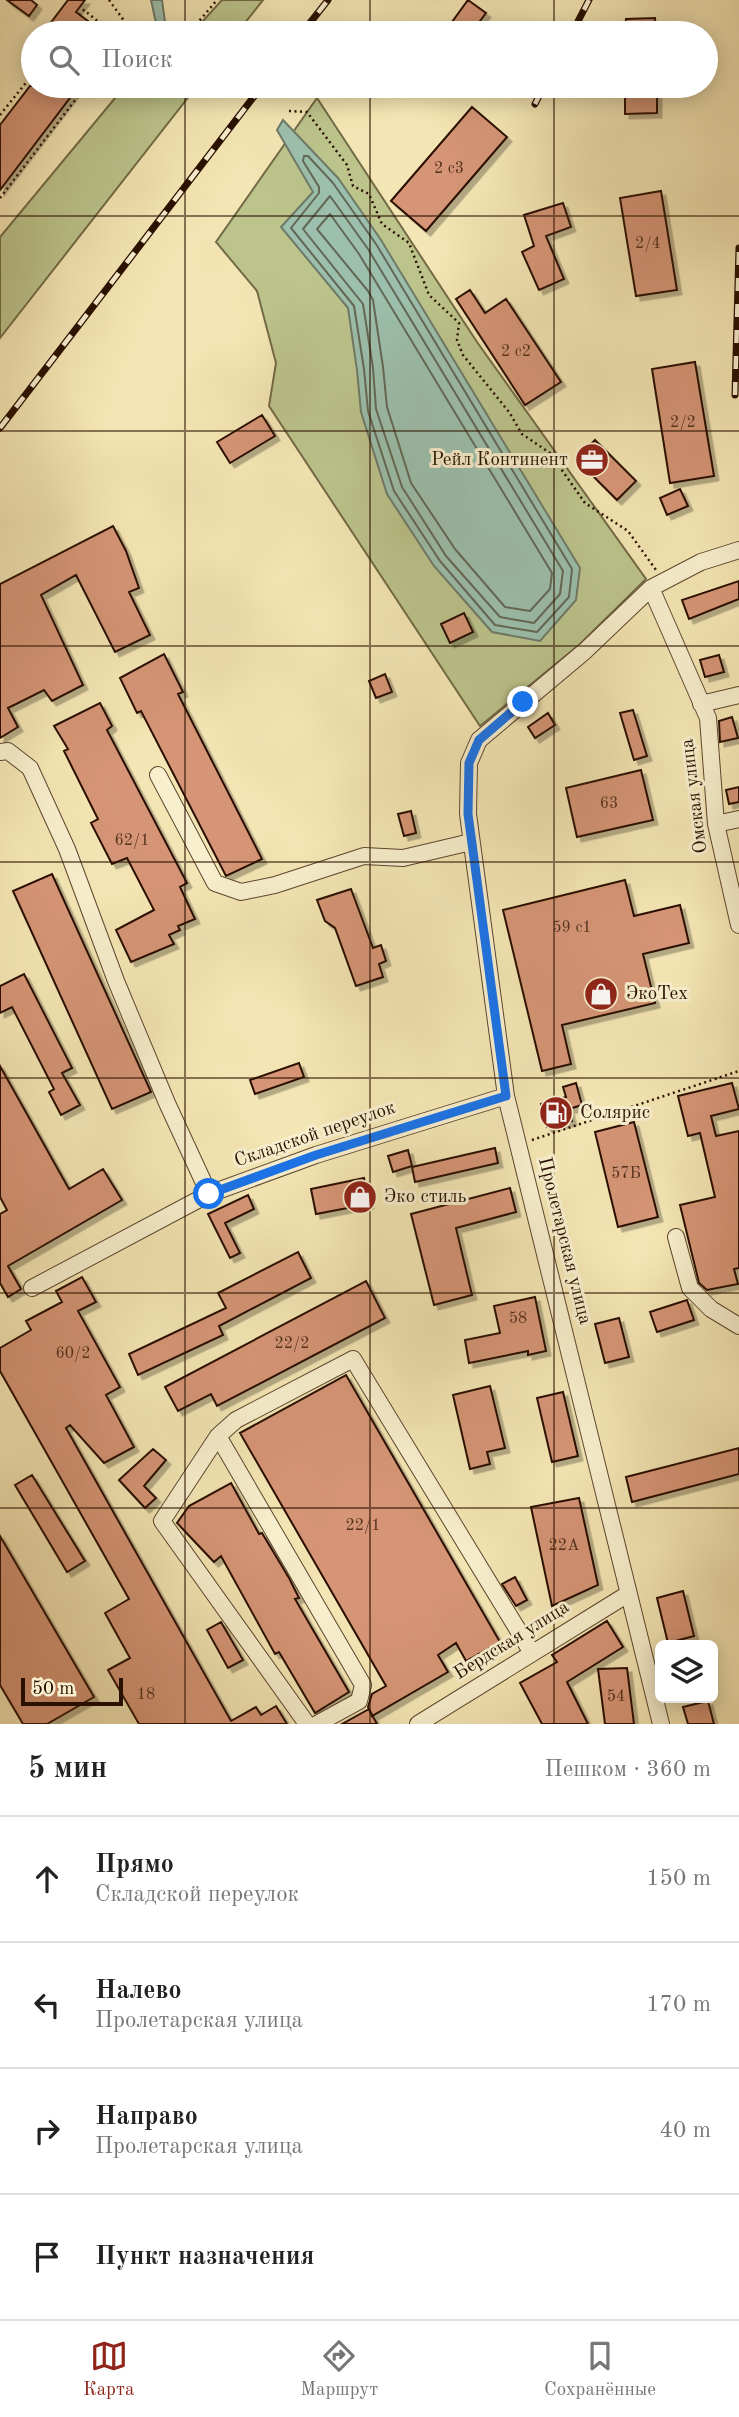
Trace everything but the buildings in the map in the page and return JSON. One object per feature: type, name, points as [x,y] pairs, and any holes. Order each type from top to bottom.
[{"type":"street","name":"Пролетарская улица","points":[[661,1724],[506,1096],[471,842],[468,814],[469,763],[479,740],[585,651],[658,584],[701,562],[739,550]]},
{"type":"street","name":"Омская улица","points":[[658,584],[708,718],[716,824],[739,925]]},
{"type":"street","points":[[701,704],[739,695]]},
{"type":"street","points":[[0,752],[8,751],[30,768],[67,849],[116,981],[167,1103],[209,1194]]},
{"type":"street","points":[[158,775],[215,883],[241,892],[275,885],[364,856],[403,858],[471,842]]},
{"type":"street","points":[[716,824],[739,819]]},
{"type":"street","name":"Складской переулок","points":[[32,1288],[209,1194],[316,1155],[506,1096]]},
{"type":"street","points":[[676,1237],[690,1288],[711,1308],[739,1326]]},
{"type":"street","points":[[307,1724],[162,1521],[218,1436],[236,1420],[353,1359],[532,1653]]},
{"type":"street","points":[[218,1436],[363,1685],[359,1701],[317,1724]]},
{"type":"street","name":"Бердская улица","points":[[418,1724],[628,1594]]},
{"type":"path","points":[[109,0],[124,21]]},
{"type":"path","points":[[199,21],[217,0]]},
{"type":"path","points":[[79,15],[83,10],[97,21]]},
{"type":"path","points":[[0,115],[21,89]]},
{"type":"path","points":[[0,198],[77,98]]},
{"type":"path","points":[[289,111],[307,112],[347,165],[353,186],[369,194],[382,225],[409,243],[429,295],[459,323],[457,340],[463,355],[509,412],[522,433],[550,453],[585,503],[628,531],[658,584]]},
{"type":"path","points":[[519,1144],[739,1072]]},
{"type":"green space","points":[[222,0],[263,0],[246,21],[203,21]]},
{"type":"green space","points":[[115,98],[188,98],[0,338],[0,237]]},
{"type":"green space","points":[[317,98],[477,342],[646,579],[579,645],[480,726],[269,406],[276,363],[257,291],[216,242]]},
{"type":"water","points":[[151,0],[162,0],[165,21],[156,21]]},
{"type":"water","points":[[283,120],[338,178],[381,240],[580,568],[576,600],[540,641],[492,632],[434,566],[387,494],[361,412],[348,308],[281,227],[313,192],[277,130]]},
{"type":"railway","points":[[311,21],[328,0]]},
{"type":"railway","points":[[578,21],[589,0]]},
{"type":"railway","points":[[0,428],[253,98]]},
{"type":"railway","points":[[535,104],[538,98]]},
{"type":"railway","points":[[735,395],[739,248]]},
{"type":"place","name":"Рейл Континент","points":[[592,460]]},
{"type":"place","name":"ЭкоТех","points":[[601,994]]},
{"type":"place","name":"Солярис","points":[[556,1113]]},
{"type":"place","name":"Эко стиль","points":[[360,1197]]},
{"type":"route","points":[[209,1194],[316,1155],[506,1096],[468,814],[469,763],[479,740],[523,702]]}]
